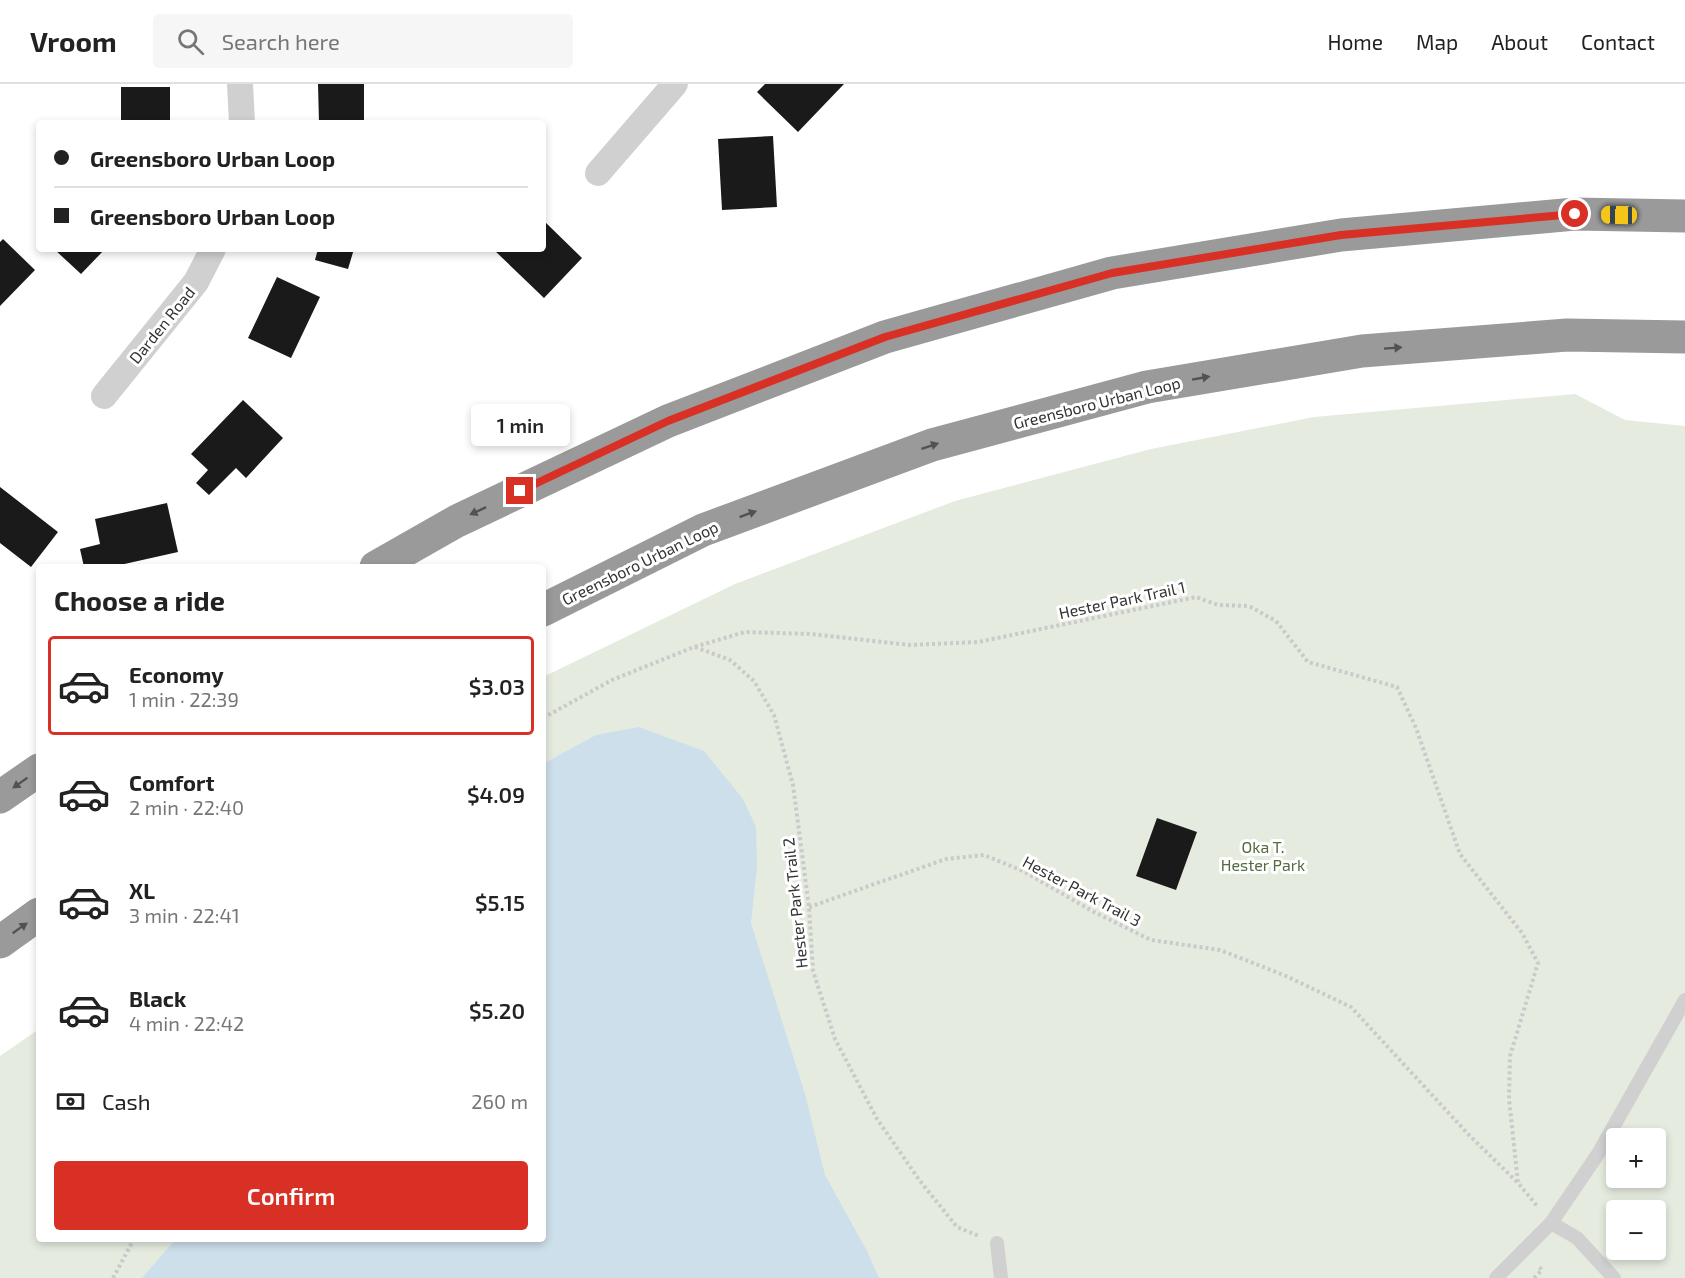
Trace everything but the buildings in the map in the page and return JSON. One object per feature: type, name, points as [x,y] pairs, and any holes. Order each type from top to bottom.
[{"type":"highway","points":[[381,564],[457,521],[668,421],[885,337],[1112,273],[1341,235],[1575,214],[1685,216]]},
{"type":"highway","name":"Greensboro Urban Loop","points":[[546,608],[703,530],[932,445],[1147,387],[1362,351],[1567,335],[1685,337]]},
{"type":"highway","points":[[0,797],[36,772]]},
{"type":"highway","points":[[0,942],[36,916]]},
{"type":"street","points":[[240,84],[242,120]]},
{"type":"street","points":[[598,173],[675,84]]},
{"type":"street","name":"Darden Road","points":[[105,396],[196,282],[211,252]]},
{"type":"lane","points":[[1496,1278],[1551,1223],[1598,1154],[1685,1000]]},
{"type":"lane","points":[[1551,1223],[1577,1238],[1614,1278]]},
{"type":"lane","points":[[997,1243],[1001,1278]]},
{"type":"path","name":"Hester Park Trail 1","points":[[546,716],[612,680],[694,647],[745,632],[810,634],[910,645],[978,642],[1196,597],[1218,605],[1249,606],[1276,621],[1308,662],[1397,687],[1416,728],[1460,855],[1522,933],[1538,963],[1510,1056],[1509,1099],[1518,1183]]},
{"type":"path","name":"Hester Park Trail 2","points":[[694,647],[730,660],[754,681],[774,715],[794,784],[809,907],[813,971],[835,1039],[877,1119],[920,1181],[957,1227],[997,1243]]},
{"type":"path","name":"Hester Park Trail 3","points":[[809,907],[946,859],[984,855],[1023,871],[1092,911],[1151,940],[1220,950],[1286,976],[1351,1007],[1468,1134],[1518,1183]]},
{"type":"path","points":[[1518,1183],[1551,1223]]},
{"type":"path","points":[[113,1278],[132,1242]]},
{"type":"green space","name":"Oka T. Hester Park","points":[[1575,394],[1625,420],[1685,426],[1685,1278],[0,1278],[0,1056],[36,1031],[36,1242],[546,1242],[546,676],[735,584],[955,501],[1151,449],[1314,417]]},
{"type":"water","points":[[639,727],[704,751],[743,799],[756,827],[757,867],[751,923],[805,1094],[825,1175],[867,1251],[879,1278],[142,1278],[173,1242],[546,1242],[546,762],[596,735]]},
{"type":"route","points":[[520,491],[668,421],[885,337],[1112,273],[1341,235],[1575,214]]}]
